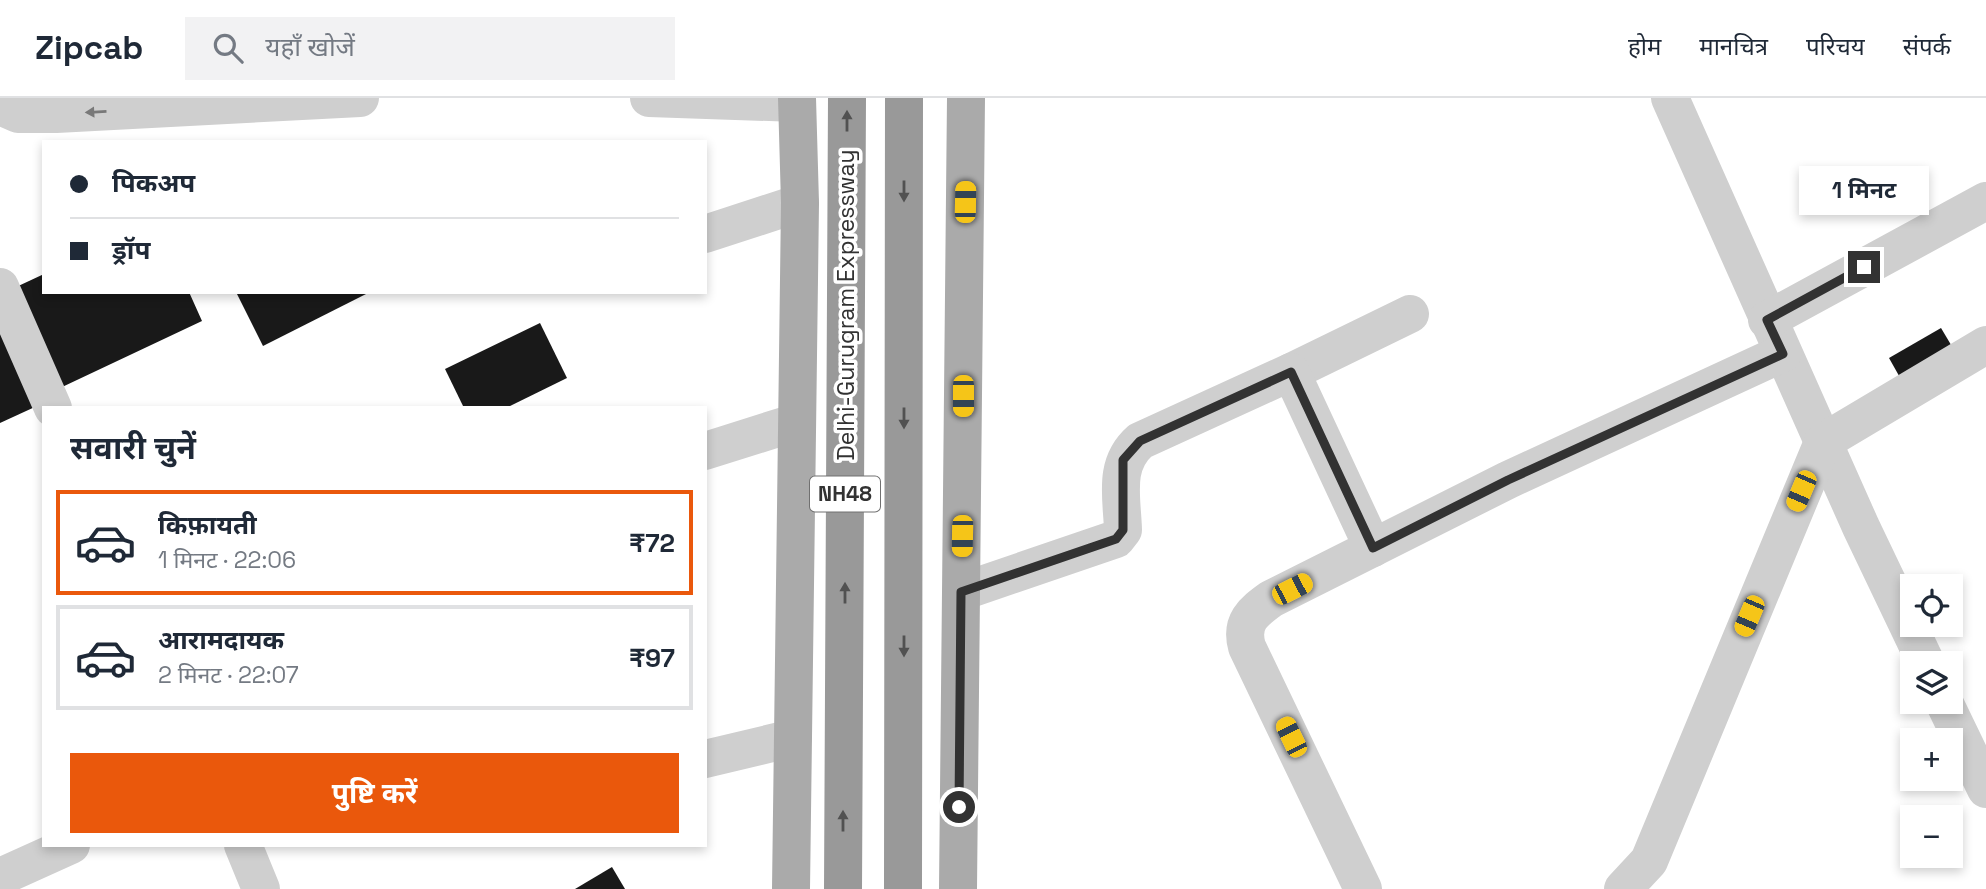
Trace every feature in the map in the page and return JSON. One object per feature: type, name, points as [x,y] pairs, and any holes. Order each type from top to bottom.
[{"type":"highway","name":"Delhi-Gurugram Expressway","points":[[843,889],[847,98]]},
{"type":"highway","name":"NH48","points":[[903,889],[904,98]]},
{"type":"main road","points":[[958,889],[966,98]]},
{"type":"main road","points":[[791,889],[800,204],[797,101]]},
{"type":"street","points":[[0,106],[18,114],[56,114],[260,101],[360,98]]},
{"type":"street","points":[[649,98],[797,101]]},
{"type":"street","points":[[1671,98],[1822,442],[1920,651]]},
{"type":"street","points":[[1363,889],[1247,647],[1245,629],[1252,612],[1272,599],[1508,480],[1775,337],[1986,201]]},
{"type":"street","points":[[707,233],[800,204]]},
{"type":"street","points":[[0,287],[52,406]]},
{"type":"street","points":[[961,592],[1116,539],[1123,530],[1121,470],[1128,452],[1140,441],[1410,314]]},
{"type":"street","points":[[1623,889],[1649,862],[1822,442],[1986,345]]},
{"type":"street","points":[[1291,372],[1373,548]]},
{"type":"street","points":[[707,450],[797,422]]},
{"type":"street","points":[[1950,714],[1986,789]]},
{"type":"street","points":[[707,759],[793,738]]},
{"type":"street","points":[[0,877],[67,847]]},
{"type":"street","points":[[244,847],[261,889]]},
{"type":"building","points":[[42,275],[42,294],[190,294],[202,321],[60,388],[14,288]]},
{"type":"building","points":[[237,294],[366,294],[263,346]]},
{"type":"building","points":[[0,322],[37,406],[0,423]]},
{"type":"building","points":[[540,323],[567,378],[510,406],[463,406],[445,369]]},
{"type":"building","points":[[1941,328],[1960,360],[1907,390],[1889,358]]},
{"type":"building","points":[[612,867],[625,889],[575,889]]},
{"type":"route","points":[[959,807],[961,592],[1100,547],[1116,539],[1123,530],[1123,460],[1140,441],[1291,372],[1373,548],[1508,480],[1783,354],[1767,320],[1864,267]]}]
